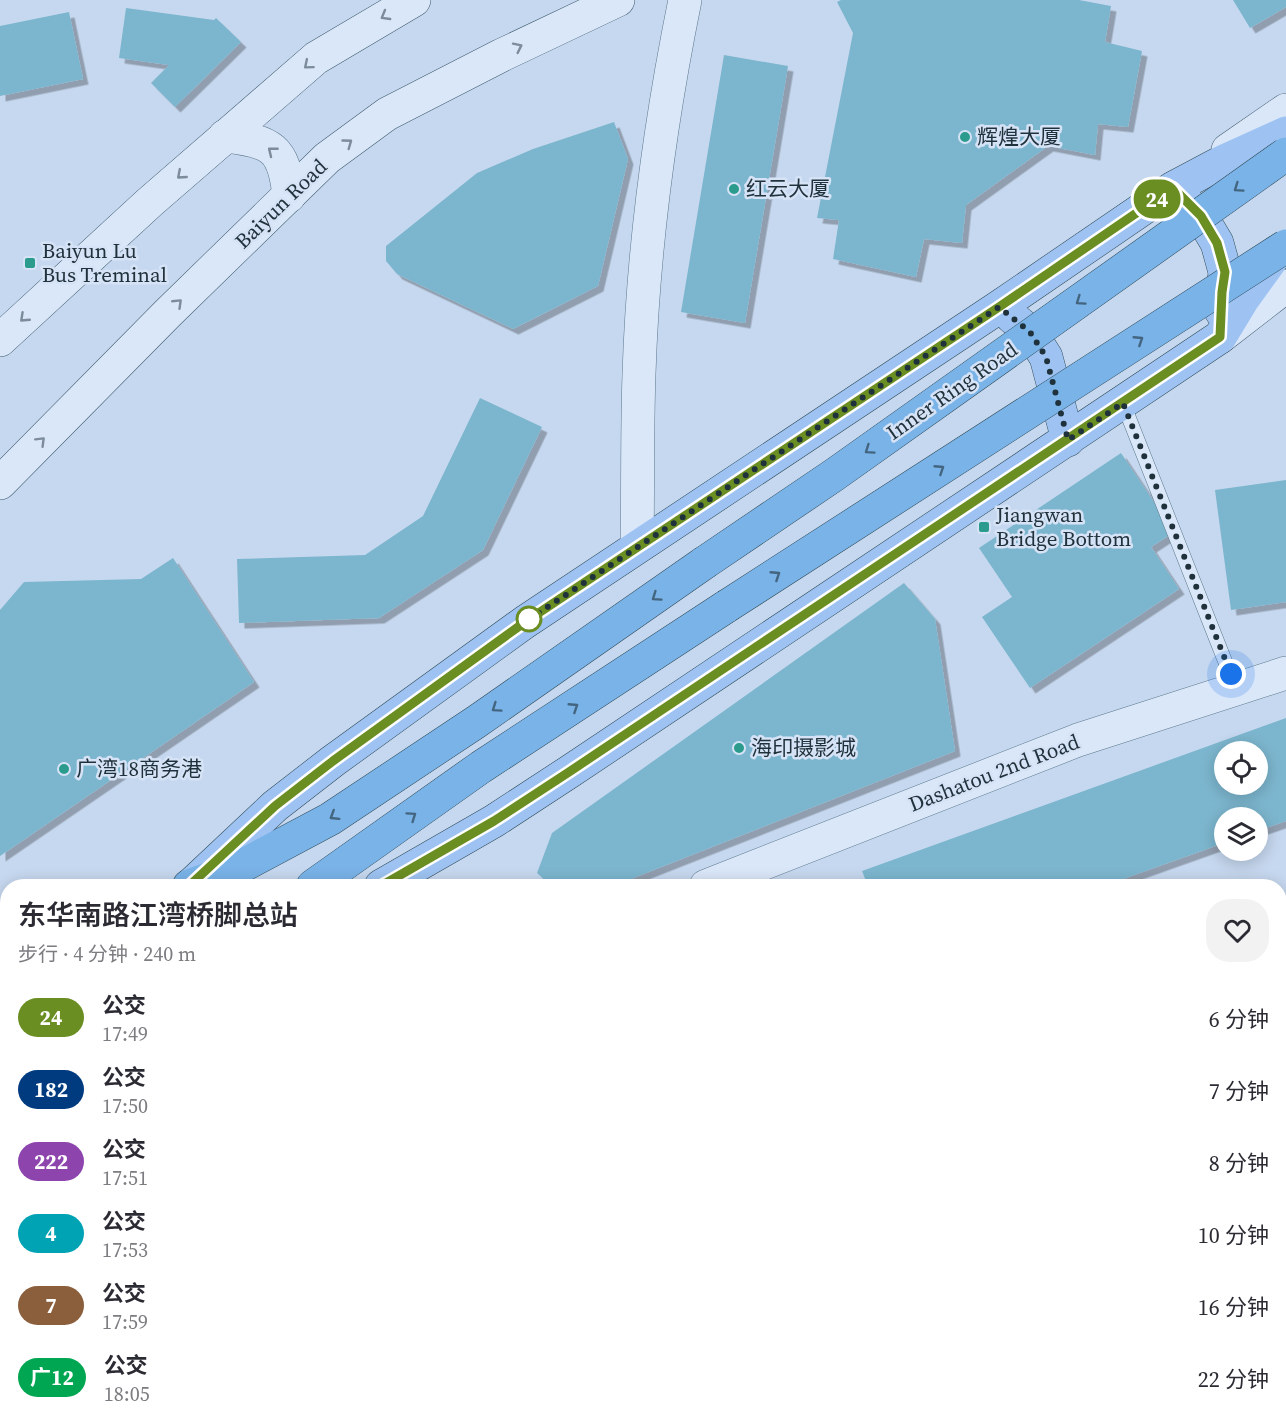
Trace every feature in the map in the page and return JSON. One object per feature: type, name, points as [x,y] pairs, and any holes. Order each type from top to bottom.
[{"type":"highway","name":"Inner Ring Road","points":[[208,879],[240,867],[330,819],[476,722],[853,461],[1286,154]]},
{"type":"highway","points":[[323,879],[481,767],[1286,246]]},
{"type":"main road","points":[[0,340],[150,201],[315,58],[414,0]]},
{"type":"main road","name":"Baiyun Road","points":[[0,483],[168,313],[327,158],[387,114],[502,55],[618,0]]},
{"type":"main road","points":[[637,546],[639,372],[646,267],[654,189],[674,54],[685,0]]},
{"type":"main road","points":[[197,879],[275,806],[333,761],[525,622],[999,307],[1286,110]]},
{"type":"main road","points":[[1173,188],[1222,162],[1286,133]]},
{"type":"main road","points":[[225,136],[257,140],[278,154],[286,172],[289,196]]},
{"type":"main road","points":[[1173,188],[1201,216],[1217,243],[1225,272],[1220,337]]},
{"type":"main road","points":[[1220,337],[1257,278],[1286,241]]},
{"type":"main road","points":[[393,879],[494,821],[1068,440],[1220,337],[1286,286]]},
{"type":"main road","points":[[999,307],[1030,332],[1046,357],[1068,440]]},
{"type":"main road","name":"Dashatou 2nd Road","points":[[724,879],[1078,740],[1286,674]]},
{"type":"lane","points":[[1123,403],[1236,689]]},
{"type":"building","name":"辉煌大厦","points":[[841,0],[1079,0],[1111,6],[1105,42],[1142,51],[1128,127],[1098,124],[1095,155],[1048,146],[966,205],[962,243],[924,239],[916,277],[833,259],[839,220],[817,218],[853,33],[837,2]]},
{"type":"building","points":[[1233,0],[1286,0],[1286,7],[1250,28]]},
{"type":"building","points":[[126,8],[214,20],[216,18],[241,42],[175,107],[151,83],[169,65],[119,58]]},
{"type":"building","points":[[69,12],[83,79],[0,96],[0,26]]},
{"type":"building","name":"红云大厦","points":[[724,55],[788,66],[745,323],[681,312]]},
{"type":"building","points":[[614,122],[628,159],[598,286],[513,329],[397,274],[386,261],[386,246],[477,173],[533,149]]},
{"type":"building","points":[[480,398],[542,427],[483,550],[379,618],[239,623],[237,559],[365,555],[423,516]]},
{"type":"building","points":[[1121,453],[1174,532],[1151,547],[1179,589],[1030,688],[982,617],[1012,597],[979,548]]},
{"type":"building","points":[[1286,480],[1286,602],[1231,610],[1215,490]]},
{"type":"building","name":"广湾18商务港","points":[[173,558],[254,682],[0,856],[0,610],[24,582],[141,579]]},
{"type":"building","points":[[904,583],[935,619],[955,751],[631,879],[543,879],[537,873],[552,833]]},
{"type":"building","points":[[1286,718],[1286,821],[1268,827],[1268,807],[1214,807],[1214,847],[1123,879],[865,879],[862,871],[1214,744],[1214,795],[1268,795],[1268,741],[1222,741]]},
{"type":"bus line","name":"24","points":[[197,879],[275,806],[333,761],[525,622],[999,307],[1173,188],[1201,216],[1217,243],[1225,272],[1220,337],[569,772],[494,821],[393,879]]},
{"type":"place","name":"辉煌大厦","points":[[965,137]]},
{"type":"place","name":"红云大厦","points":[[734,189]]},
{"type":"place","name":"Baiyun Lu Bus Treminal","points":[[30,263]]},
{"type":"place","name":"Jiangwan Bridge Bottom","points":[[984,527]]},
{"type":"place","name":"海印摄影城","points":[[739,748]]},
{"type":"place","name":"广湾18商务港","points":[[64,769]]},
{"type":"route","points":[[529,619],[525,622],[999,307],[1030,332],[1046,357],[1068,440],[1123,403],[1231,674]]}]
